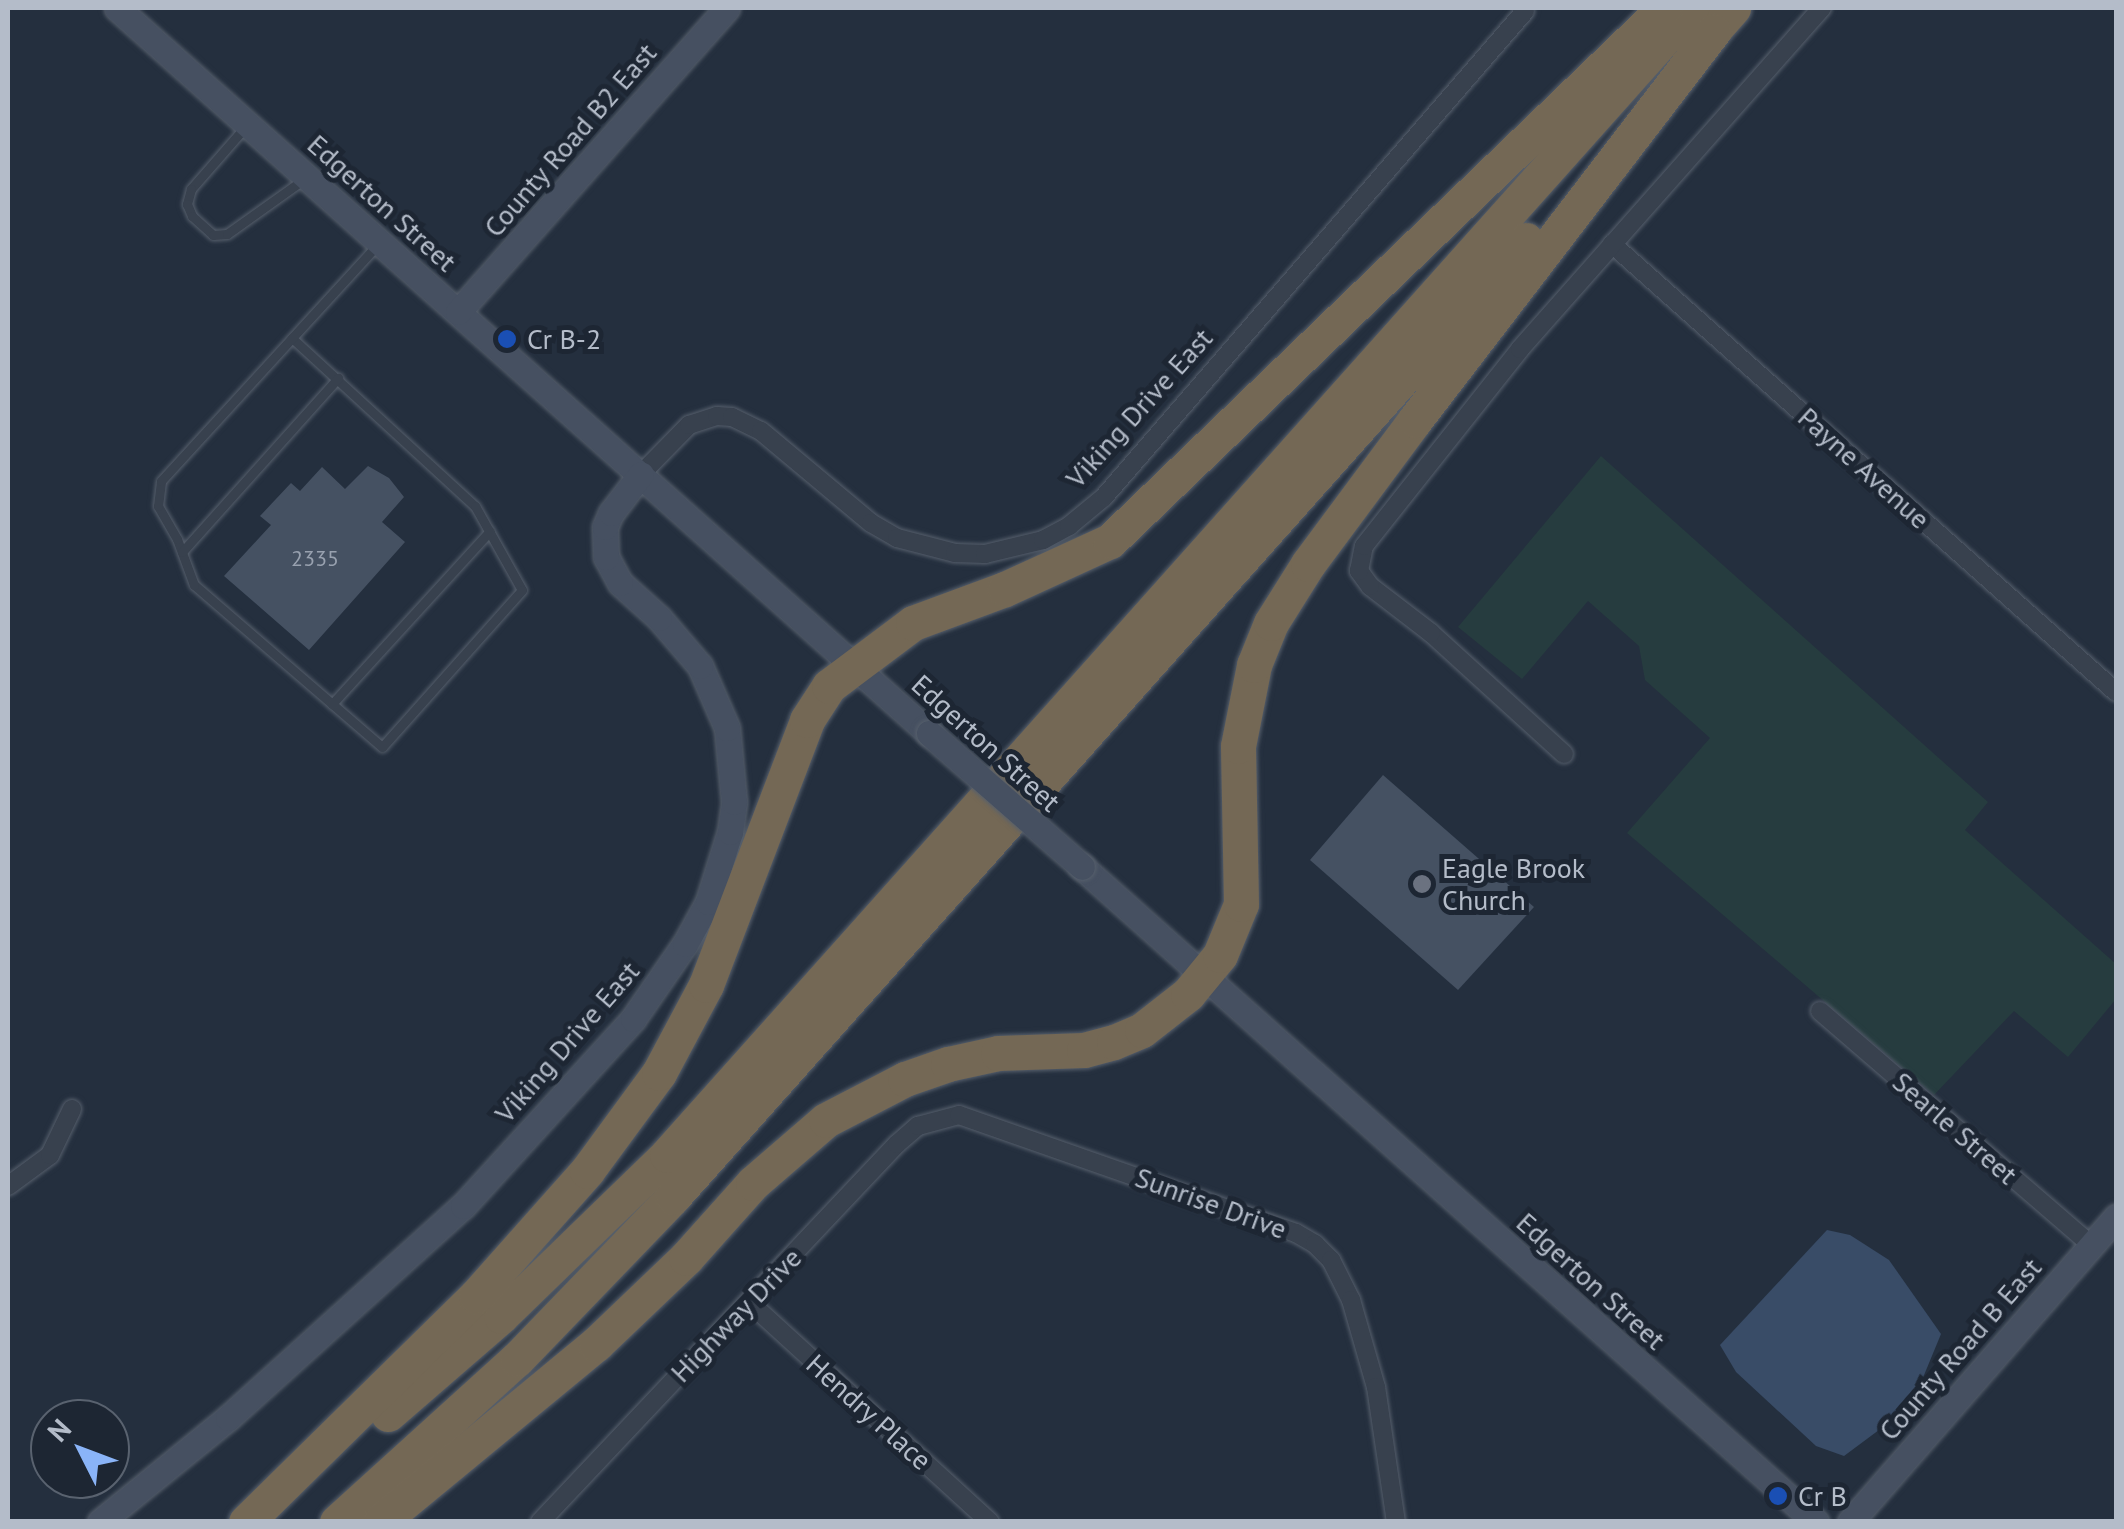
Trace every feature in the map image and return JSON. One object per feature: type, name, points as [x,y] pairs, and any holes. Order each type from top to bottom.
[{"type":"highway","points":[[248,1522],[476,1296],[588,1171],[648,1088],[706,984],[808,720],[829,686],[852,664],[913,624],[1006,589],[1110,541],[1664,8]]},
{"type":"highway","points":[[248,1522],[399,1404],[501,1316],[667,1155],[1712,15]]},
{"type":"highway","points":[[380,1522],[596,1344],[686,1258],[753,1183],[826,1120],[864,1098],[948,1064],[1010,1051],[1053,1052],[1114,1042],[1167,1014],[1204,976],[1232,932],[1241,904],[1238,746],[1254,664],[1271,623],[1308,564],[1712,15]]},
{"type":"highway","points":[[337,1522],[517,1359],[674,1197],[1712,15]]},
{"type":"street","name":"Edgerton Street","points":[[117,8],[1816,1522]]},
{"type":"street","name":"County Road B2 East","points":[[458,312],[727,8]]},
{"type":"street","points":[[1564,754],[1431,633],[1370,586],[1359,571],[1364,546],[1410,482],[1612,244],[1822,8]]},
{"type":"street","name":"Viking Drive East","points":[[100,1522],[228,1418],[463,1206],[632,1019],[685,944],[708,902],[730,832],[734,802],[727,728],[700,666],[660,618],[620,583],[606,557],[605,527],[641,474],[689,425],[702,419],[732,417],[761,430],[848,505],[897,538],[940,551],[985,554],[1043,540],[1070,526],[1104,497],[1526,11]]},
{"type":"street","name":"Payne Avenue","points":[[1612,244],[2116,692]]},
{"type":"street","name":"Searle Street","points":[[1820,1011],[2091,1245]]},
{"type":"street","points":[[8,1186],[50,1155],[72,1110]]},
{"type":"street","name":"Highway Drive","points":[[540,1522],[898,1144],[918,1126],[940,1118]]},
{"type":"street","name":"Sunrise Drive","points":[[940,1118],[976,1120],[1296,1233],[1314,1244],[1331,1260],[1351,1300],[1376,1387],[1396,1522]]},
{"type":"street","name":"County Road B East","points":[[1850,1522],[2116,1217]]},
{"type":"street","name":"Hendry Place","points":[[749,1302],[990,1522]]},
{"type":"lane","points":[[248,124],[191,189],[186,204],[192,216],[212,235],[227,234],[307,176]]},
{"type":"lane","points":[[292,338],[439,468],[475,506],[522,590],[382,747],[194,586],[182,552],[158,506],[161,480],[380,242]]},
{"type":"lane","points":[[182,552],[338,378]]},
{"type":"lane","points":[[332,704],[490,531]]},
{"type":"green space","points":[[1601,456],[1988,802],[1965,830],[2116,964],[2116,999],[2068,1057],[2014,1011],[1934,1095],[1627,833],[1710,738],[1645,680],[1639,646],[1588,601],[1522,679],[1458,627]]},
{"type":"water","points":[[1827,1230],[1850,1235],[1889,1260],[1941,1334],[1922,1380],[1887,1424],[1844,1456],[1816,1446],[1736,1372],[1720,1345]]},
{"type":"building","points":[[368,466],[389,478],[404,497],[382,522],[405,542],[309,650],[224,576],[271,525],[260,516],[291,483],[300,491],[322,467],[345,489]]},
{"type":"building","name":"Eagle Brook Church","points":[[1383,775],[1534,907],[1458,990],[1310,860]]},
{"type":"place","name":"Cr B-2","points":[[507,339]]},
{"type":"place","name":"Eagle Brook Church","points":[[1422,884]]},
{"type":"place","name":"Cr B","points":[[1778,1496]]}]
